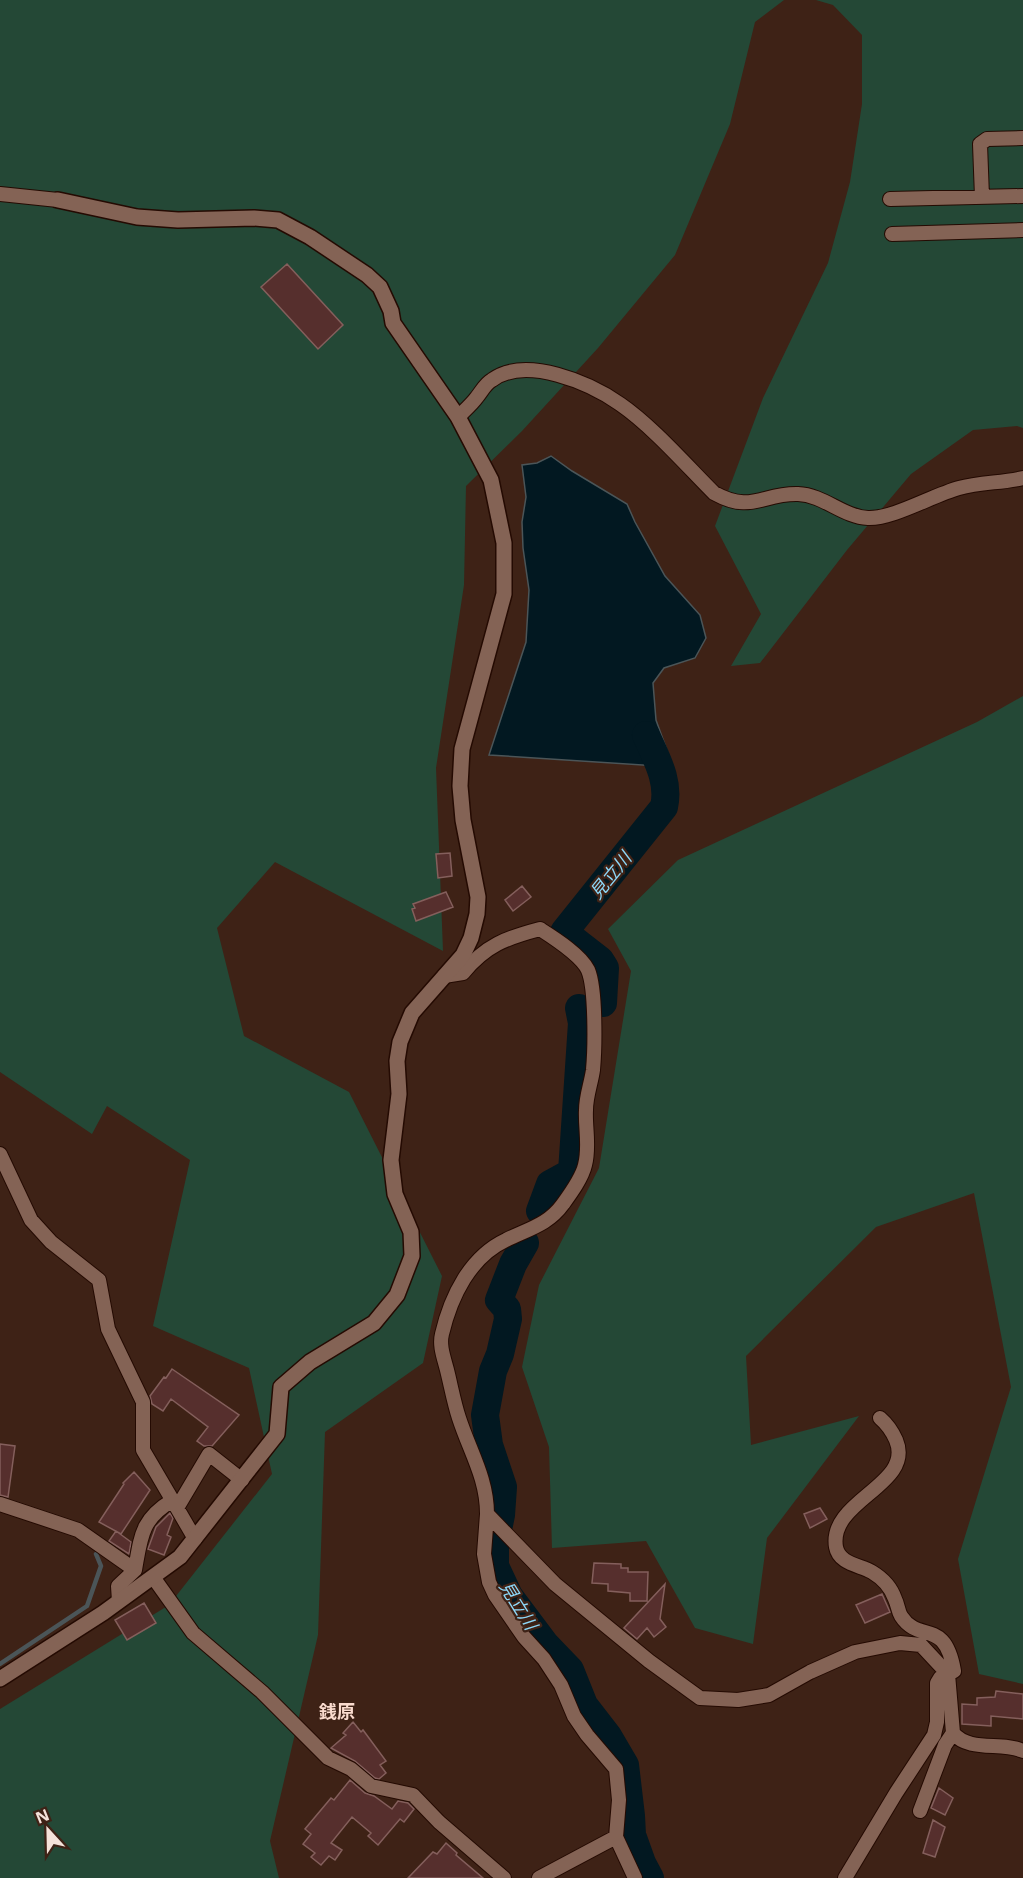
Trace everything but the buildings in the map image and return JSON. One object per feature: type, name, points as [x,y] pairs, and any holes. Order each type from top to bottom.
[{"type":"street","points":[[982,197],[980,144],[987,139],[1023,138]]},
{"type":"street","points":[[0,194],[58,200],[137,217],[178,220],[254,218],[278,220],[329,248],[367,275],[380,287],[392,311],[393,323],[458,417],[491,480],[504,543],[505,566],[504,594],[462,749],[460,786],[463,820],[478,897],[477,914],[471,938],[463,955],[412,1013],[400,1042],[397,1061],[399,1094],[391,1160],[395,1194],[411,1232],[412,1256],[397,1295],[374,1323],[310,1362],[281,1387],[277,1434],[180,1557],[119,1601],[0,1679]]},
{"type":"street","points":[[890,199],[1023,196]]},
{"type":"street","points":[[892,234],[1023,230]]},
{"type":"street","points":[[458,417],[491,380],[519,370],[543,371],[580,383],[620,404],[714,493],[741,504],[786,495],[811,496],[863,517],[880,517],[965,486],[1023,478]]},
{"type":"street","points":[[444,976],[463,973],[477,955],[511,936],[540,929],[559,941],[585,966],[592,997],[592,1072],[586,1096],[585,1122],[588,1139],[585,1167],[555,1215],[543,1225],[495,1245],[472,1267],[459,1287],[441,1336],[441,1349],[459,1417],[483,1478],[496,1522],[555,1584],[649,1661],[700,1698],[738,1700],[769,1695],[810,1672],[855,1652],[900,1643],[921,1645],[948,1674],[953,1733],[959,1741],[1016,1748],[1023,1751]]},
{"type":"street","points":[[0,1154],[31,1220],[51,1242],[99,1280],[108,1329],[143,1402],[143,1450],[195,1539]]},
{"type":"street","points":[[845,1878],[934,1735],[937,1722],[937,1683],[939,1678],[954,1671],[952,1656],[946,1643],[936,1635],[909,1624],[901,1617],[892,1593],[881,1578],[869,1570],[848,1562],[838,1554],[836,1549],[836,1533],[847,1514],[892,1472],[899,1459],[896,1441],[886,1423],[880,1418]]},
{"type":"street","points":[[119,1601],[118,1586],[135,1570],[142,1532],[149,1518],[158,1509],[175,1504],[209,1454],[242,1480]]},
{"type":"street","points":[[0,1504],[78,1530],[135,1570]]},
{"type":"street","points":[[496,1522],[484,1565],[492,1589],[524,1637],[544,1659],[561,1685],[574,1716],[587,1735],[616,1769],[619,1800],[616,1837],[635,1878]]},
{"type":"street","points":[[153,1577],[193,1633],[262,1692],[328,1758],[351,1769],[372,1786],[413,1796],[439,1822],[504,1878]]},
{"type":"street","points":[[920,1811],[945,1745],[953,1733]]},
{"type":"street","points":[[539,1878],[616,1837]]},
{"type":"green space","points":[[0,0],[784,0],[755,22],[730,124],[675,255],[598,348],[522,431],[466,486],[464,585],[436,768],[443,951],[275,862],[217,928],[244,1036],[349,1092],[442,1276],[423,1363],[325,1432],[318,1635],[270,1841],[279,1878],[0,1878],[0,1709],[169,1605],[272,1474],[249,1368],[153,1326],[190,1160],[107,1106],[92,1134],[0,1072]]},
{"type":"green space","points":[[816,0],[1023,0],[1023,428],[1017,426],[973,430],[911,474],[847,550],[760,663],[731,666],[761,614],[715,526],[763,398],[828,263],[850,182],[862,104],[862,35],[833,5]]},
{"type":"green space","points":[[1023,696],[1023,1684],[979,1674],[958,1559],[1011,1387],[974,1193],[876,1227],[746,1356],[751,1445],[859,1416],[767,1538],[753,1644],[695,1628],[646,1541],[552,1548],[549,1447],[522,1367],[539,1285],[599,1168],[631,971],[608,929],[678,860],[977,722]]},
{"type":"water","points":[[551,456],[627,504],[665,576],[700,615],[706,638],[695,658],[664,668],[653,683],[656,720],[673,767],[489,755],[526,642],[529,590],[523,548],[522,522],[526,497],[522,465],[537,463]]},
{"type":"waterway","name":"見立川","points":[[603,1003],[605,968],[600,960],[564,932],[664,807],[664,779],[646,735]]},
{"type":"waterway","name":"見立川","points":[[540,1211],[550,1184],[572,1172],[582,1023],[579,1008]]},
{"type":"waterway","name":"見立川","points":[[525,1243],[513,1264],[499,1300],[507,1309],[508,1319],[500,1354],[493,1371],[485,1415],[489,1445],[503,1487],[501,1515],[495,1544],[495,1566],[509,1596],[545,1644],[570,1670],[584,1705],[608,1736],[625,1765],[632,1835],[650,1878]]},
{"type":"waterway","points":[[0,1664],[87,1606],[101,1566],[96,1554]]},
{"type":"district","name":"銭原","points":[[337,1711]]}]
